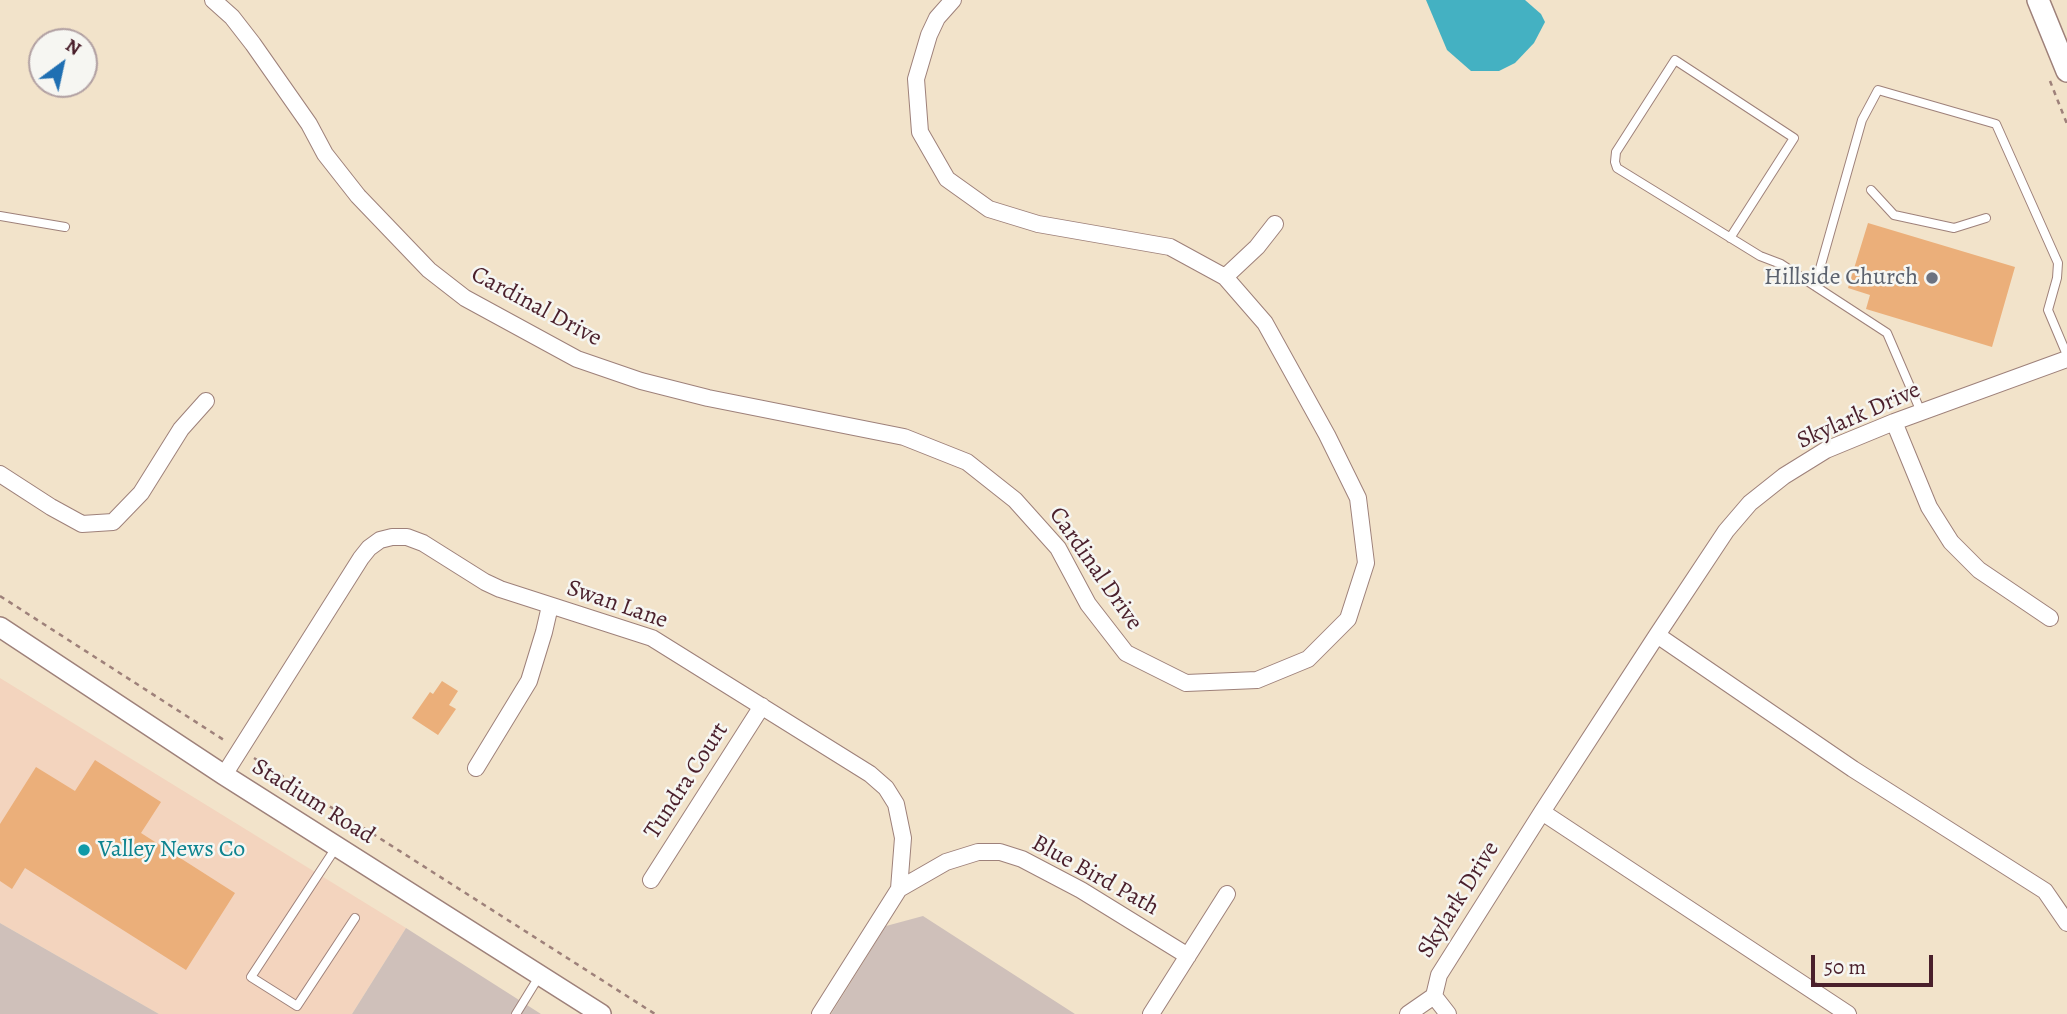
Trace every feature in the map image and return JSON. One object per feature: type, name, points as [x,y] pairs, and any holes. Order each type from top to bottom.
[{"type":"main road","points":[[2038,0],[2067,71]]},
{"type":"street","name":"Cardinal Drive","points":[[213,0],[253,44],[309,124],[325,154],[358,196],[429,270],[465,298],[577,359],[641,381],[708,398],[904,437],[967,462],[1015,500],[1058,548],[1088,604],[1126,653],[1186,683],[1257,680],[1308,659],[1348,619],[1366,563],[1357,498],[1327,435],[1265,323],[1225,277],[1170,247],[1038,224],[989,209],[947,178],[920,132],[916,79],[929,35],[937,18],[953,0]]},
{"type":"street","points":[[1225,277],[1257,247],[1275,224]]},
{"type":"street","name":"Skylark Drive","points":[[1448,1014],[1434,996],[1439,975],[1657,635],[1726,531],[1750,503],[1784,475],[1826,450],[2067,357]]},
{"type":"street","points":[[0,474],[82,524],[113,522],[141,493],[181,429],[206,401]]},
{"type":"street","points":[[1894,422],[1929,507],[1951,542],[1979,570],[2050,618]]},
{"type":"street","name":"Swan Lane","points":[[225,775],[369,548],[380,540],[392,537],[407,537],[423,543],[485,582],[652,638],[870,774],[886,789],[896,804],[903,838],[899,889],[820,1014]]},
{"type":"street","points":[[476,768],[529,681],[550,606]]},
{"type":"street","name":"Stadium Road","points":[[0,627],[225,775],[601,1014]]},
{"type":"street","points":[[1657,635],[1853,769],[2045,891],[2067,923]]},
{"type":"street","name":"Tundra Court","points":[[652,880],[762,706]]},
{"type":"street","points":[[1542,812],[1848,1014]]},
{"type":"street","name":"Blue Bird Path","points":[[899,889],[946,862],[978,852],[1000,852],[1022,859],[1081,890],[1188,956]]},
{"type":"street","points":[[1151,1014],[1227,894]]},
{"type":"street","points":[[1408,1014],[1434,996]]},
{"type":"lane","points":[[1731,238],[1794,138],[1675,60],[1616,152],[1615,162],[1618,169],[1760,256],[1781,264],[1887,333],[1921,412]]},
{"type":"lane","points":[[1815,286],[1857,135],[1878,90],[1996,124],[2058,263],[2057,278],[2048,310],[2067,357]]},
{"type":"lane","points":[[1871,190],[1894,215],[1954,228],[1986,218]]},
{"type":"lane","points":[[0,216],[65,227]]},
{"type":"lane","points":[[337,846],[251,976],[297,1006],[355,918]]},
{"type":"lane","points":[[516,1014],[540,975]]},
{"type":"path","points":[[0,596],[655,1014]]},
{"type":"shaded area","points":[[0,678],[406,928],[352,1014],[159,1014],[0,923]]},
{"type":"shaded area","points":[[923,916],[1075,1014],[831,1014],[886,926]]},
{"type":"shaded area","points":[[0,923],[159,1014],[0,1014]]},
{"type":"shaded area","points":[[406,928],[541,1014],[352,1014]]},
{"type":"water","points":[[1426,0],[1525,0],[1541,14],[1545,22],[1534,43],[1515,63],[1499,71],[1471,71],[1447,50]]},
{"type":"building","name":"Hillside Church","points":[[1868,223],[2015,267],[1992,347],[1866,309],[1870,295],[1848,288]]},
{"type":"building","points":[[442,681],[458,691],[449,705],[456,709],[438,735],[412,718],[430,692],[433,694]]},
{"type":"building","name":"Valley News Co","points":[[95,760],[161,802],[141,833],[235,893],[186,970],[25,868],[12,889],[0,881],[0,824],[36,767],[75,791]]},
{"type":"place","name":"Hillside Church","points":[[1932,278]]},
{"type":"place","name":"Valley News Co","points":[[84,850]]}]
